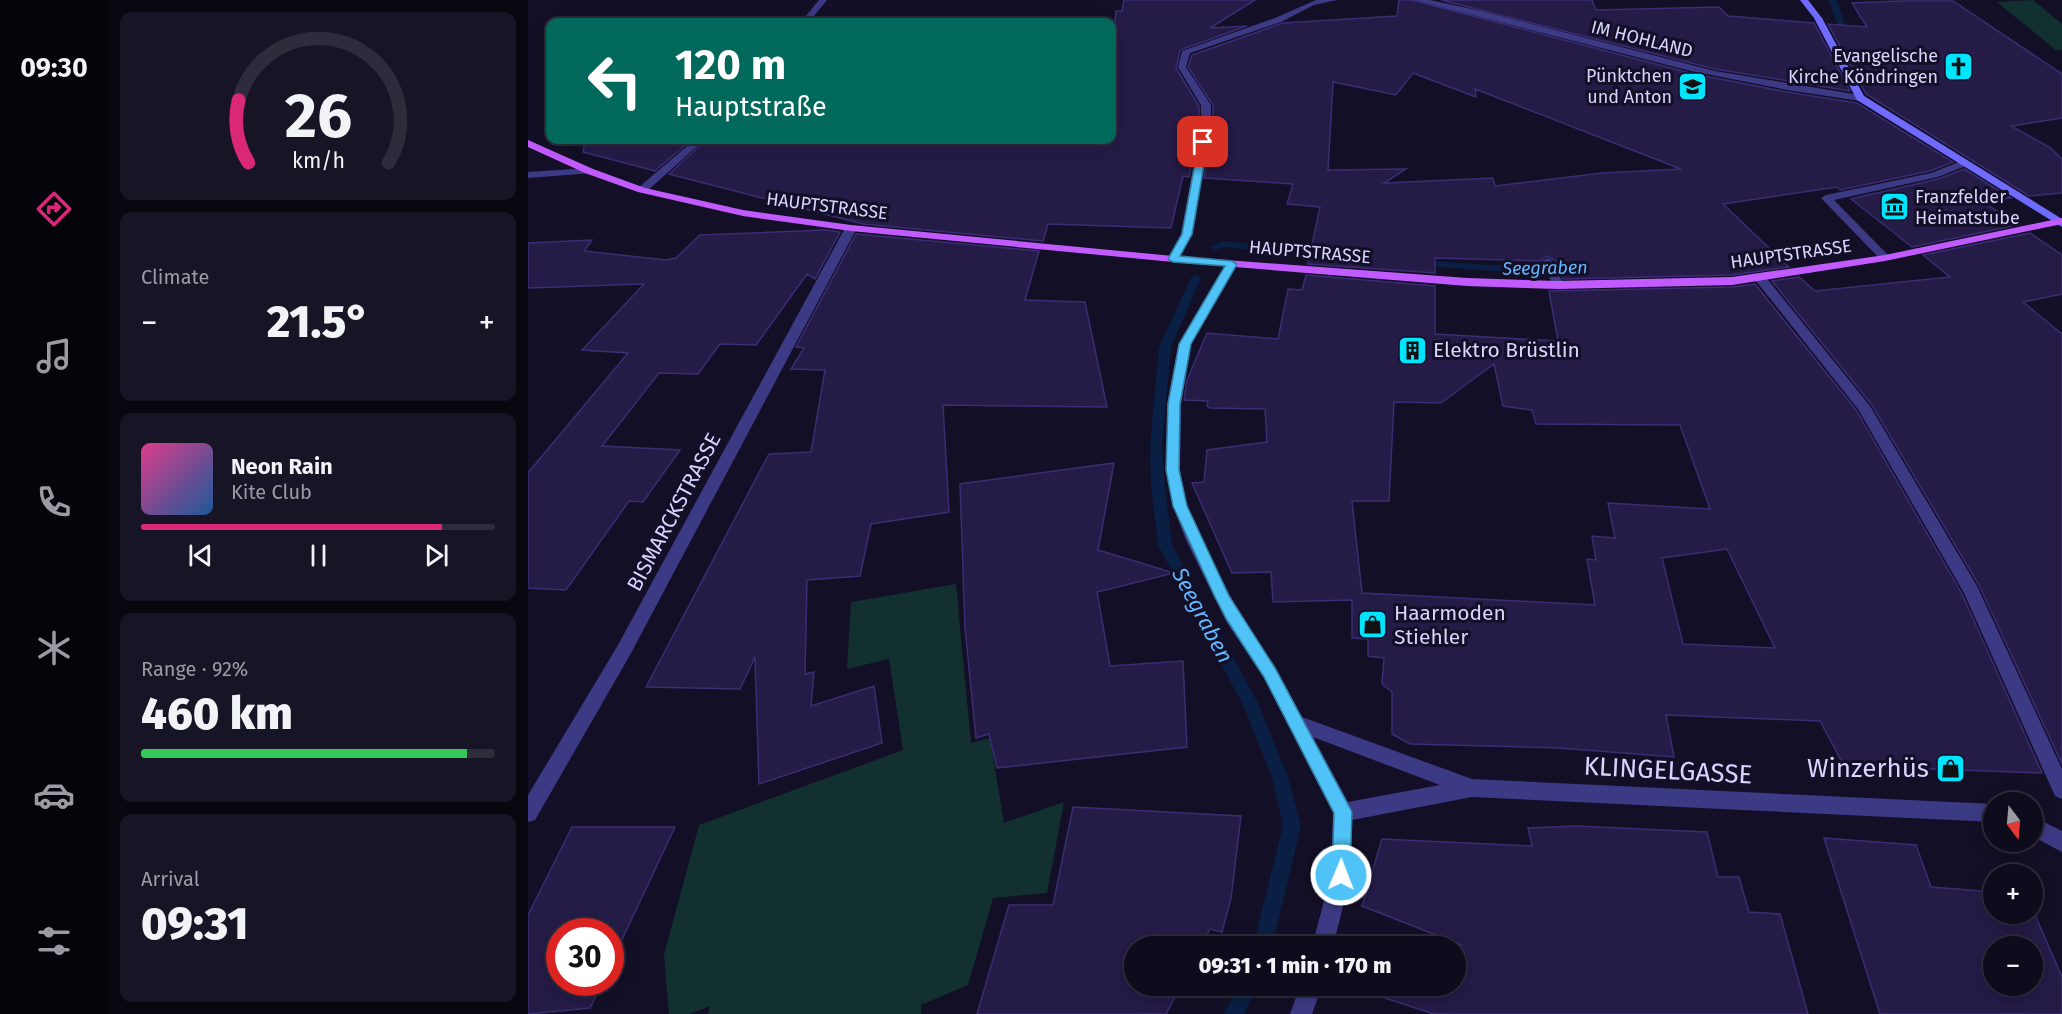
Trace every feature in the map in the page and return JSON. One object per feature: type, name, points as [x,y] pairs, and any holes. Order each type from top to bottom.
[{"type":"main road","name":"HAUPTSTRASSE","points":[[528,143],[589,171],[642,190],[742,213],[851,228],[1402,278],[1558,285],[1650,285],[1760,278],[1886,258],[2061,222]]},
{"type":"street","points":[[808,18],[823,0]]},
{"type":"street","points":[[1173,259],[1187,234],[1206,124],[1206,105],[1182,67],[1186,51],[1278,20],[1307,2],[1334,0]]},
{"type":"street","name":"IM HOHLAND","points":[[1418,0],[1457,7],[1666,63],[1810,92],[1860,98]]},
{"type":"street","points":[[1804,0],[1816,14],[1849,81],[1860,98],[2061,222]]},
{"type":"street","points":[[642,190],[694,144]]},
{"type":"street","points":[[1886,258],[1826,198],[1934,175],[1964,164]]},
{"type":"street","points":[[528,175],[589,171]]},
{"type":"street","name":"BISMARCKSTRASSE","points":[[528,813],[624,650],[851,228]]},
{"type":"street","points":[[1232,264],[1185,344],[1173,416],[1173,470],[1180,506],[1232,616],[1270,673],[1343,812],[1341,875],[1325,936]]},
{"type":"street","points":[[1550,266],[1558,285]]},
{"type":"street","points":[[1760,278],[1863,406],[1971,591],[2062,790]]},
{"type":"street","points":[[1297,723],[1472,788]]},
{"type":"street","name":"KLINGELGASSE","points":[[1343,812],[1472,788],[1983,812]]},
{"type":"street","points":[[2043,831],[2062,842]]},
{"type":"street","points":[[1301,1014],[1307,996]]},
{"type":"green space","points":[[2033,0],[2062,24],[2062,50],[2057,51],[1997,2]]},
{"type":"green space","points":[[956,584],[971,743],[990,738],[1004,823],[1064,802],[1047,893],[993,898],[968,985],[921,1005],[921,1014],[708,1014],[710,1006],[690,1014],[669,1014],[664,955],[699,825],[903,750],[889,659],[847,669],[851,602]]},
{"type":"building","points":[[1124,0],[1255,0],[1210,28],[1247,26],[1180,50],[1176,68],[1199,106],[1199,124],[1189,177],[1183,176],[1171,228],[1048,224],[1043,241],[863,224],[669,174],[702,144],[1116,144],[1115,18],[1116,11],[1122,11]]},
{"type":"building","points":[[1399,0],[1412,0],[1690,73],[1857,103],[1953,162],[1930,171],[1840,190],[1837,187],[1723,204],[1789,267],[1732,275],[1563,279],[1558,262],[1547,256],[1540,261],[1435,258],[1435,273],[1308,264],[1320,207],[1287,204],[1293,184],[1204,178],[1213,124],[1213,105],[1188,67],[1192,55],[1283,23],[1397,16]],"holes":[[[1413,73],[1476,97],[1475,89],[1681,169],[1602,173],[1495,186],[1493,178],[1384,183],[1406,169],[1328,170],[1333,82],[1396,95]]]},
{"type":"building","points":[[1441,0],[1592,0],[1596,10],[1719,7],[1728,16],[1814,23],[1850,91],[1715,69]]},
{"type":"building","points":[[1953,1],[2062,74],[2062,118],[2011,126],[2051,148],[2062,159],[2062,193],[2029,196],[1866,94],[1828,24],[1867,27],[1852,3]]},
{"type":"building","points":[[584,144],[686,144],[655,171],[583,152]]},
{"type":"building","points":[[1964,169],[2011,198],[1982,201],[2018,225],[1912,247],[1851,199],[1938,179]]},
{"type":"building","points":[[825,230],[840,232],[815,279],[807,274],[756,345],[720,344],[698,374],[659,373],[602,446],[680,450],[643,502],[629,501],[566,590],[528,588],[528,473],[628,353],[582,350],[644,284],[528,288],[528,243],[592,240],[584,251],[666,260],[676,258],[700,235]]},
{"type":"building","points":[[2030,233],[2062,255],[2062,294],[2023,302],[2062,334],[2062,764],[1979,585],[1872,405],[1772,281],[1799,277],[1815,291],[1950,277],[1923,255]]},
{"type":"building","points":[[856,234],[1039,251],[1025,300],[1085,302],[1107,407],[943,405],[949,512],[871,524],[860,576],[807,580],[805,674],[814,672],[811,706],[874,686],[882,743],[759,784],[755,657],[740,689],[646,687],[769,454],[811,452],[825,370],[791,369],[804,348],[796,347]]},
{"type":"building","points":[[1306,275],[1435,286],[1435,334],[1558,341],[1549,291],[1732,287],[1755,284],[1856,410],[1962,594],[2042,773],[1879,767],[1877,763],[1842,762],[1820,721],[1666,715],[1674,757],[1559,748],[1410,744],[1392,734],[1392,692],[1382,684],[1384,658],[1368,656],[1368,639],[1352,638],[1352,600],[1273,602],[1271,572],[1232,573],[1192,483],[1204,482],[1207,450],[1267,442],[1265,409],[1210,408],[1207,406],[1208,401],[1184,400],[1187,380],[1207,333],[1278,339],[1288,289],[1302,290]],"holes":[[[1494,364],[1503,406],[1532,410],[1536,424],[1680,425],[1710,509],[1608,503],[1615,538],[1592,536],[1596,560],[1587,559],[1595,605],[1362,593],[1352,501],[1389,501],[1394,402],[1441,403]],[[1727,549],[1775,648],[1683,644],[1662,558]]]},
{"type":"building","points":[[1114,463],[1098,550],[1174,573],[1097,592],[1110,666],[1183,661],[1187,747],[997,768],[989,734],[976,738],[965,628],[960,484]]},
{"type":"building","points":[[1073,807],[1241,816],[1231,898],[1222,932],[1210,929],[1206,936],[1124,936],[1124,996],[1176,996],[1166,1014],[977,1014],[1009,905],[1053,905]]},
{"type":"building","points":[[1576,826],[1707,832],[1718,877],[1739,877],[1749,912],[1780,914],[1808,1014],[1434,1014],[1378,996],[1466,996],[1466,936],[1439,936],[1362,906],[1382,839],[1532,846],[1528,828]]},
{"type":"building","points":[[572,827],[675,827],[624,935],[624,918],[546,918],[546,996],[596,996],[590,1008],[528,1014],[528,915]]},
{"type":"building","points":[[1824,838],[1916,845],[1931,887],[1983,891],[1983,924],[2039,924],[2062,977],[2062,1014],[1880,1014]]},
{"type":"waterway","name":"Seegraben","points":[[1833,0],[1847,40]]},
{"type":"waterway","name":"Seegraben","points":[[1215,247],[1224,244],[1328,255]]},
{"type":"waterway","name":"Seegraben","points":[[1416,263],[1491,268],[1577,268]]},
{"type":"waterway","name":"Seegraben","points":[[1196,278],[1165,347],[1156,445],[1158,486],[1165,545],[1251,705],[1280,777],[1292,826],[1265,936]]},
{"type":"waterway","name":"Seegraben","points":[[1234,1014],[1243,996]]},
{"type":"place","name":"Evangelische Kirche Köndringen","points":[[1959,66]]},
{"type":"place","name":"Pünktchen und Anton","points":[[1693,86]]},
{"type":"place","name":"Franzfelder Heimatstube","points":[[1894,207]]},
{"type":"place","name":"Elektro Brüstlin","points":[[1412,350]]},
{"type":"place","name":"Haarmoden Stiehler","points":[[1373,625]]},
{"type":"place","name":"Winzerhüs","points":[[1950,768]]},
{"type":"route","points":[[1203,142],[1187,234],[1173,259],[1232,264],[1185,344],[1174,404],[1173,470],[1180,506],[1222,597],[1270,673],[1343,812],[1341,875]]}]
